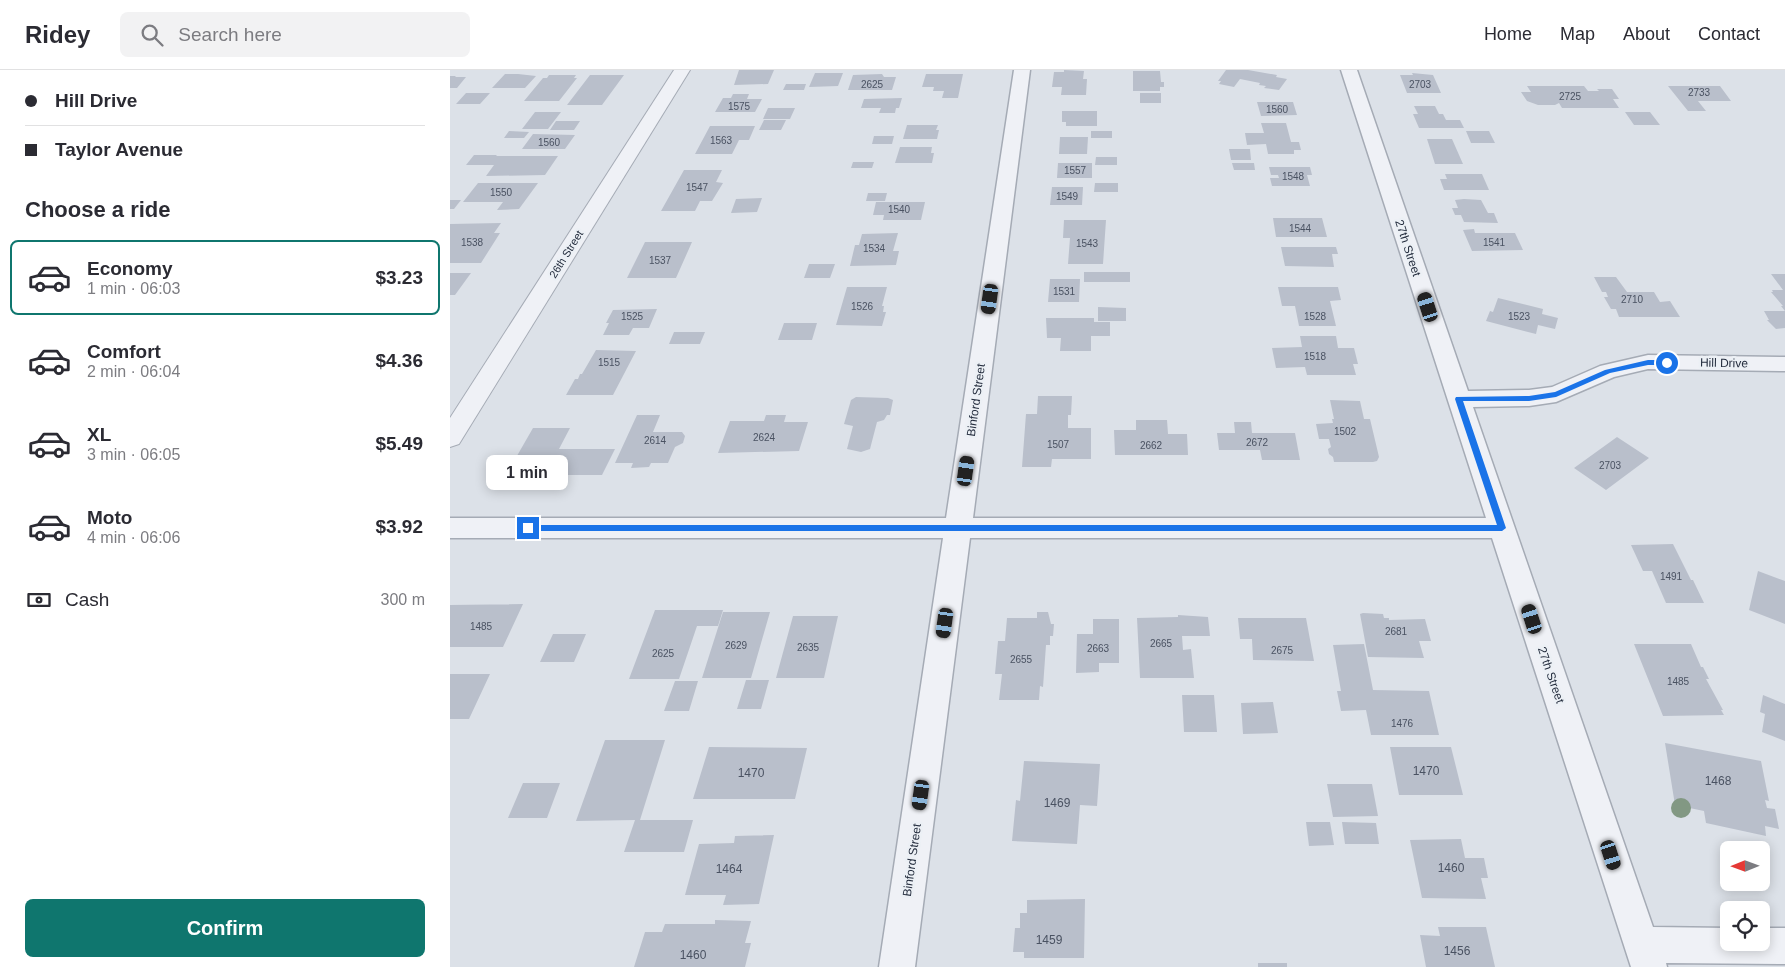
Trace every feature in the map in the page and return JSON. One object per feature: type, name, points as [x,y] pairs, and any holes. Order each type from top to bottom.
[{"type":"street","name":"26th Street","points":[[450,438],[682,70]]},
{"type":"street","name":"Binford Street","points":[[897,967],[1022,70]]},
{"type":"street","name":"27th Street","points":[[1349,70],[1645,956]]},
{"type":"street","name":"Hill Drive","points":[[1458,399],[1529,398],[1556,394],[1608,372],[1648,362],[1785,364]]},
{"type":"street","points":[[450,528],[1502,528]]},
{"type":"street","points":[[1645,956],[1785,946]]},
{"type":"building","points":[[739,70],[774,70],[768,84],[734,85]]},
{"type":"building","points":[[1064,70],[1084,71],[1083,79],[1087,79],[1086,95],[1061,95],[1062,87],[1052,87],[1054,72],[1064,72]]},
{"type":"building","points":[[1226,70],[1248,70],[1277,75],[1276,77],[1287,79],[1279,90],[1264,88],[1266,86],[1259,85],[1260,83],[1240,79],[1234,87],[1219,84],[1221,81],[1218,81]]},
{"type":"building","points":[[1133,71],[1160,71],[1161,82],[1164,82],[1164,87],[1160,87],[1160,91],[1133,91]]},
{"type":"building","points":[[815,73],[843,73],[838,86],[809,87]]},
{"type":"building","points":[[1412,73],[1433,75],[1441,93],[1407,93],[1400,75],[1413,75]]},
{"type":"building","points":[[505,74],[536,76],[525,88],[492,88]]},
{"type":"building","points":[[882,74],[884,77],[896,77],[892,90],[848,90],[853,75]]},
{"type":"building","points":[[926,74],[963,74],[958,98],[942,98],[944,91],[933,91],[934,87],[922,87]]},
{"type":"building","points":[[549,75],[576,75],[574,78],[577,78],[559,101],[524,101],[543,78],[547,78]]},
{"type":"building","points":[[590,75],[624,75],[602,105],[567,105]]},
{"type":"building","points":[[450,76],[466,77],[457,88],[450,88]]},
{"type":"building","points":[[786,84],[806,84],[804,90],[783,90]]},
{"type":"building","points":[[1527,86],[1584,86],[1588,91],[1612,89],[1619,99],[1613,99],[1619,108],[1562,108],[1559,103],[1555,105],[1538,105],[1527,101],[1521,92],[1531,92]]},
{"type":"building","points":[[1668,86],[1720,86],[1731,101],[1698,101],[1706,111],[1688,111]]},
{"type":"building","points":[[466,93],[490,93],[480,104],[456,104]]},
{"type":"building","points":[[1140,93],[1161,93],[1161,103],[1140,103]]},
{"type":"building","points":[[733,94],[749,94],[747,99],[762,99],[755,112],[715,112],[723,98],[731,98]]},
{"type":"building","points":[[902,98],[899,108],[896,108],[895,113],[879,113],[881,108],[861,108],[864,99]]},
{"type":"building","points":[[1257,102],[1293,102],[1297,115],[1261,116]]},
{"type":"building","points":[[1414,106],[1435,106],[1439,114],[1443,114],[1446,120],[1460,120],[1464,128],[1419,128],[1413,114],[1418,114]]},
{"type":"building","points":[[768,108],[795,108],[790,119],[763,119]]},
{"type":"building","points":[[1062,111],[1097,111],[1097,126],[1066,126],[1066,122],[1062,122]]},
{"type":"building","points":[[535,112],[561,112],[548,129],[522,129]]},
{"type":"building","points":[[1625,112],[1650,112],[1660,125],[1634,125]]},
{"type":"building","points":[[764,120],[786,120],[781,130],[759,130]]},
{"type":"building","points":[[556,121],[580,121],[574,130],[550,130]]},
{"type":"building","points":[[1261,123],[1286,123],[1291,142],[1299,142],[1301,150],[1294,150],[1294,154],[1268,154],[1266,144],[1247,145],[1245,133],[1264,133]]},
{"type":"building","points":[[907,125],[938,125],[936,130],[939,130],[937,139],[903,139]]},
{"type":"building","points":[[710,126],[755,126],[749,140],[739,140],[732,154],[695,154]]},
{"type":"building","points":[[509,131],[529,132],[524,138],[504,138]]},
{"type":"building","points":[[1091,131],[1112,131],[1112,138],[1091,138]]},
{"type":"building","points":[[1466,131],[1489,131],[1495,143],[1471,143]]},
{"type":"building","points":[[533,134],[575,135],[565,149],[522,149]]},
{"type":"building","points":[[874,136],[894,136],[892,144],[872,144]]},
{"type":"building","points":[[1060,137],[1088,137],[1087,154],[1059,154]]},
{"type":"building","points":[[1427,139],[1452,139],[1463,164],[1435,164]]},
{"type":"building","points":[[900,147],[932,147],[931,153],[934,153],[932,163],[895,163]]},
{"type":"building","points":[[1229,149],[1250,149],[1251,160],[1231,160]]},
{"type":"building","points":[[474,155],[558,156],[545,175],[486,176],[494,165],[466,165]]},
{"type":"building","points":[[1096,157],[1117,157],[1117,165],[1095,165]]},
{"type":"building","points":[[853,162],[874,162],[872,168],[851,168]]},
{"type":"building","points":[[1058,163],[1092,163],[1092,178],[1057,178]]},
{"type":"building","points":[[1232,163],[1254,163],[1255,170],[1234,170]]},
{"type":"building","points":[[1269,167],[1310,167],[1312,175],[1307,175],[1310,186],[1272,186],[1270,178],[1279,178],[1278,175],[1271,175]]},
{"type":"building","points":[[684,170],[722,170],[716,182],[723,183],[712,201],[700,201],[695,211],[661,211]]},
{"type":"building","points":[[1445,174],[1482,174],[1489,190],[1444,190],[1440,179],[1447,179]]},
{"type":"building","points":[[478,183],[538,183],[519,209],[497,210],[503,202],[463,202]]},
{"type":"building","points":[[1095,183],[1118,183],[1118,192],[1094,192]]},
{"type":"building","points":[[1052,187],[1083,187],[1082,205],[1050,205]]},
{"type":"building","points":[[868,193],[887,193],[885,201],[866,201]]},
{"type":"building","points":[[762,198],[757,212],[731,213],[736,199]]},
{"type":"building","points":[[450,200],[461,200],[454,209],[450,209]]},
{"type":"building","points":[[1455,200],[1481,200],[1488,213],[1494,213],[1498,223],[1464,222],[1461,215],[1455,215],[1452,208],[1458,208]]},
{"type":"building","points":[[876,202],[925,202],[921,220],[883,220],[884,215],[873,215]]},
{"type":"building","points":[[1273,218],[1322,218],[1327,237],[1276,237]]},
{"type":"building","points":[[1064,220],[1106,220],[1103,264],[1068,264],[1070,238],[1063,238]]},
{"type":"building","points":[[501,223],[494,233],[500,233],[481,263],[450,263],[450,224]]},
{"type":"building","points":[[1474,229],[1475,233],[1515,233],[1523,250],[1472,251],[1463,230]]},
{"type":"building","points":[[898,233],[893,251],[899,251],[896,265],[850,266],[855,245],[859,245],[862,234]]},
{"type":"building","points":[[645,242],[692,242],[676,278],[627,278]]},
{"type":"building","points":[[1281,247],[1336,247],[1338,254],[1332,254],[1334,267],[1285,266]]},
{"type":"building","points":[[809,264],[835,264],[830,278],[804,278]]},
{"type":"building","points":[[1084,272],[1130,272],[1130,282],[1084,282]]},
{"type":"building","points":[[450,273],[471,273],[455,295],[450,295]]},
{"type":"building","points":[[1771,274],[1785,274],[1785,311],[1771,292],[1773,292],[1772,290],[1783,290]]},
{"type":"building","points":[[1594,277],[1616,277],[1627,292],[1654,292],[1660,302],[1670,301],[1680,317],[1619,317],[1616,309],[1611,309],[1604,297],[1608,297],[1606,292],[1602,292]]},
{"type":"building","points":[[1050,279],[1080,279],[1079,302],[1048,302]]},
{"type":"building","points":[[847,287],[887,287],[882,306],[884,306],[883,312],[886,312],[882,326],[836,325]]},
{"type":"building","points":[[1278,287],[1338,287],[1341,300],[1330,301],[1336,326],[1299,326],[1295,306],[1282,306]]},
{"type":"building","points":[[1498,298],[1543,309],[1542,314],[1558,318],[1555,329],[1538,325],[1536,334],[1486,321],[1490,311],[1493,312]]},
{"type":"building","points":[[1098,307],[1126,308],[1126,321],[1098,321]]},
{"type":"building","points":[[657,309],[649,328],[633,328],[629,335],[603,335],[609,323],[606,323],[613,310]]},
{"type":"building","points":[[1764,311],[1785,311],[1785,328],[1776,329],[1767,320],[1769,320]]},
{"type":"building","points":[[1046,318],[1094,318],[1094,322],[1110,322],[1110,336],[1091,336],[1091,351],[1060,351],[1061,338],[1047,338]]},
{"type":"building","points":[[784,323],[817,323],[812,340],[778,340]]},
{"type":"building","points":[[674,332],[705,332],[700,344],[669,344]]},
{"type":"building","points":[[1300,336],[1336,336],[1338,348],[1354,348],[1358,364],[1353,364],[1356,375],[1307,375],[1305,367],[1276,368],[1272,348],[1302,347]]},
{"type":"building","points":[[596,350],[636,351],[613,395],[566,395],[575,379],[578,379],[580,374],[582,374]]},
{"type":"building","points":[[1038,396],[1072,396],[1071,415],[1068,415],[1068,428],[1091,428],[1091,459],[1052,459],[1051,467],[1022,467],[1026,414],[1037,414]]},
{"type":"building","points":[[856,397],[888,398],[893,400],[890,415],[887,415],[884,420],[877,422],[870,449],[861,452],[847,449],[853,426],[844,424],[851,400]]},
{"type":"building","points":[[1330,400],[1360,401],[1364,419],[1370,419],[1379,457],[1377,461],[1334,462],[1333,457],[1329,454],[1328,449],[1331,447],[1329,439],[1319,439],[1316,424],[1333,423],[1332,419],[1334,419]]},
{"type":"building","points":[[637,415],[660,415],[653,432],[682,432],[685,436],[683,443],[675,447],[668,463],[651,463],[649,467],[631,468],[633,463],[615,463]]},
{"type":"building","points":[[766,415],[786,415],[784,422],[808,422],[799,451],[718,453],[730,421],[764,421]]},
{"type":"building","points":[[1136,420],[1167,420],[1168,434],[1187,434],[1188,455],[1115,455],[1114,430],[1136,430]]},
{"type":"building","points":[[1234,422],[1251,422],[1252,433],[1295,433],[1300,460],[1262,460],[1260,450],[1219,450],[1217,433],[1235,433]]},
{"type":"building","points":[[533,428],[570,428],[559,449],[615,449],[602,475],[506,475]]},
{"type":"building","points":[[1617,437],[1649,458],[1606,490],[1574,468]]},
{"type":"building","points":[[1673,544],[1704,603],[1666,603],[1652,571],[1643,571],[1631,545]]},
{"type":"building","points":[[1758,571],[1785,581],[1785,624],[1749,610]]},
{"type":"building","points":[[523,604],[503,647],[450,647],[450,605]]},
{"type":"building","points":[[655,610],[723,610],[718,626],[697,626],[679,679],[629,679]]},
{"type":"building","points":[[723,612],[770,612],[751,678],[702,678]]},
{"type":"building","points":[[1037,612],[1048,612],[1051,624],[1054,624],[1053,636],[1050,636],[1050,645],[1046,645],[1043,687],[1040,686],[1039,700],[999,700],[1002,674],[995,674],[998,641],[1005,641],[1007,618],[1037,618]]},
{"type":"building","points":[[1360,614],[1383,614],[1384,618],[1389,618],[1389,620],[1425,619],[1431,641],[1419,641],[1424,658],[1368,657]]},
{"type":"building","points":[[1178,615],[1208,617],[1210,636],[1182,636],[1183,650],[1191,649],[1194,678],[1140,678],[1137,618],[1178,617]]},
{"type":"building","points":[[793,616],[838,616],[824,678],[776,678]]},
{"type":"building","points":[[1238,618],[1306,618],[1314,661],[1253,660],[1252,639],[1240,639]]},
{"type":"building","points":[[1093,619],[1119,619],[1119,663],[1099,663],[1099,672],[1076,673],[1077,634],[1093,634]]},
{"type":"building","points":[[553,634],[586,634],[574,662],[540,662]]},
{"type":"building","points":[[1364,644],[1373,690],[1429,691],[1439,735],[1371,735],[1366,710],[1341,711],[1337,691],[1341,691],[1333,645]]},
{"type":"building","points":[[1634,644],[1691,644],[1701,667],[1703,667],[1709,679],[1706,679],[1724,715],[1663,716]]},
{"type":"building","points":[[450,674],[490,674],[469,719],[450,719]]},
{"type":"building","points":[[746,680],[769,680],[761,709],[737,709]]},
{"type":"building","points":[[675,681],[698,681],[689,711],[664,711]]},
{"type":"building","points":[[1182,695],[1214,695],[1217,732],[1184,732]]},
{"type":"building","points":[[1763,695],[1785,704],[1785,741],[1762,732],[1765,714],[1760,712]]},
{"type":"building","points":[[1273,702],[1278,733],[1243,734],[1241,703]]},
{"type":"building","points":[[605,740],[665,740],[640,820],[693,820],[684,852],[624,852],[635,820],[576,821]]},
{"type":"building","points":[[1665,743],[1761,761],[1769,801],[1765,800],[1767,808],[1775,809],[1779,829],[1765,826],[1766,836],[1706,823],[1704,811],[1675,805]]},
{"type":"building","points":[[709,747],[807,748],[795,799],[693,799]]},
{"type":"building","points":[[1390,747],[1451,747],[1463,795],[1399,795]]},
{"type":"building","points":[[1024,761],[1100,764],[1097,806],[1080,805],[1077,844],[1012,841],[1016,800],[1020,801]]},
{"type":"building","points":[[523,783],[560,783],[547,818],[508,818]]},
{"type":"building","points":[[1327,784],[1372,784],[1378,816],[1333,817]]},
{"type":"building","points":[[1306,822],[1330,822],[1334,845],[1309,846]]},
{"type":"building","points":[[1342,822],[1376,823],[1379,844],[1345,844]]},
{"type":"building","points":[[774,835],[759,904],[723,905],[726,895],[685,895],[699,844],[734,843],[735,836]]},
{"type":"building","points":[[1461,839],[1465,858],[1484,858],[1488,878],[1481,878],[1486,899],[1422,898],[1410,840]]},
{"type":"building","points":[[1085,899],[1084,958],[1024,958],[1024,952],[1013,952],[1015,928],[1020,928],[1020,913],[1027,913],[1027,900]]},
{"type":"building","points":[[715,920],[751,921],[745,943],[751,943],[745,967],[634,967],[645,932],[662,932],[665,924],[715,924]]},
{"type":"building","points":[[1438,927],[1486,927],[1495,967],[1426,967],[1420,935],[1440,936]]},
{"type":"building","points":[[1258,963],[1287,963],[1287,967],[1258,967]]},
{"type":"route","points":[[528,528],[1502,528],[1458,399],[1529,398],[1556,394],[1608,372],[1648,362],[1667,363]]}]
